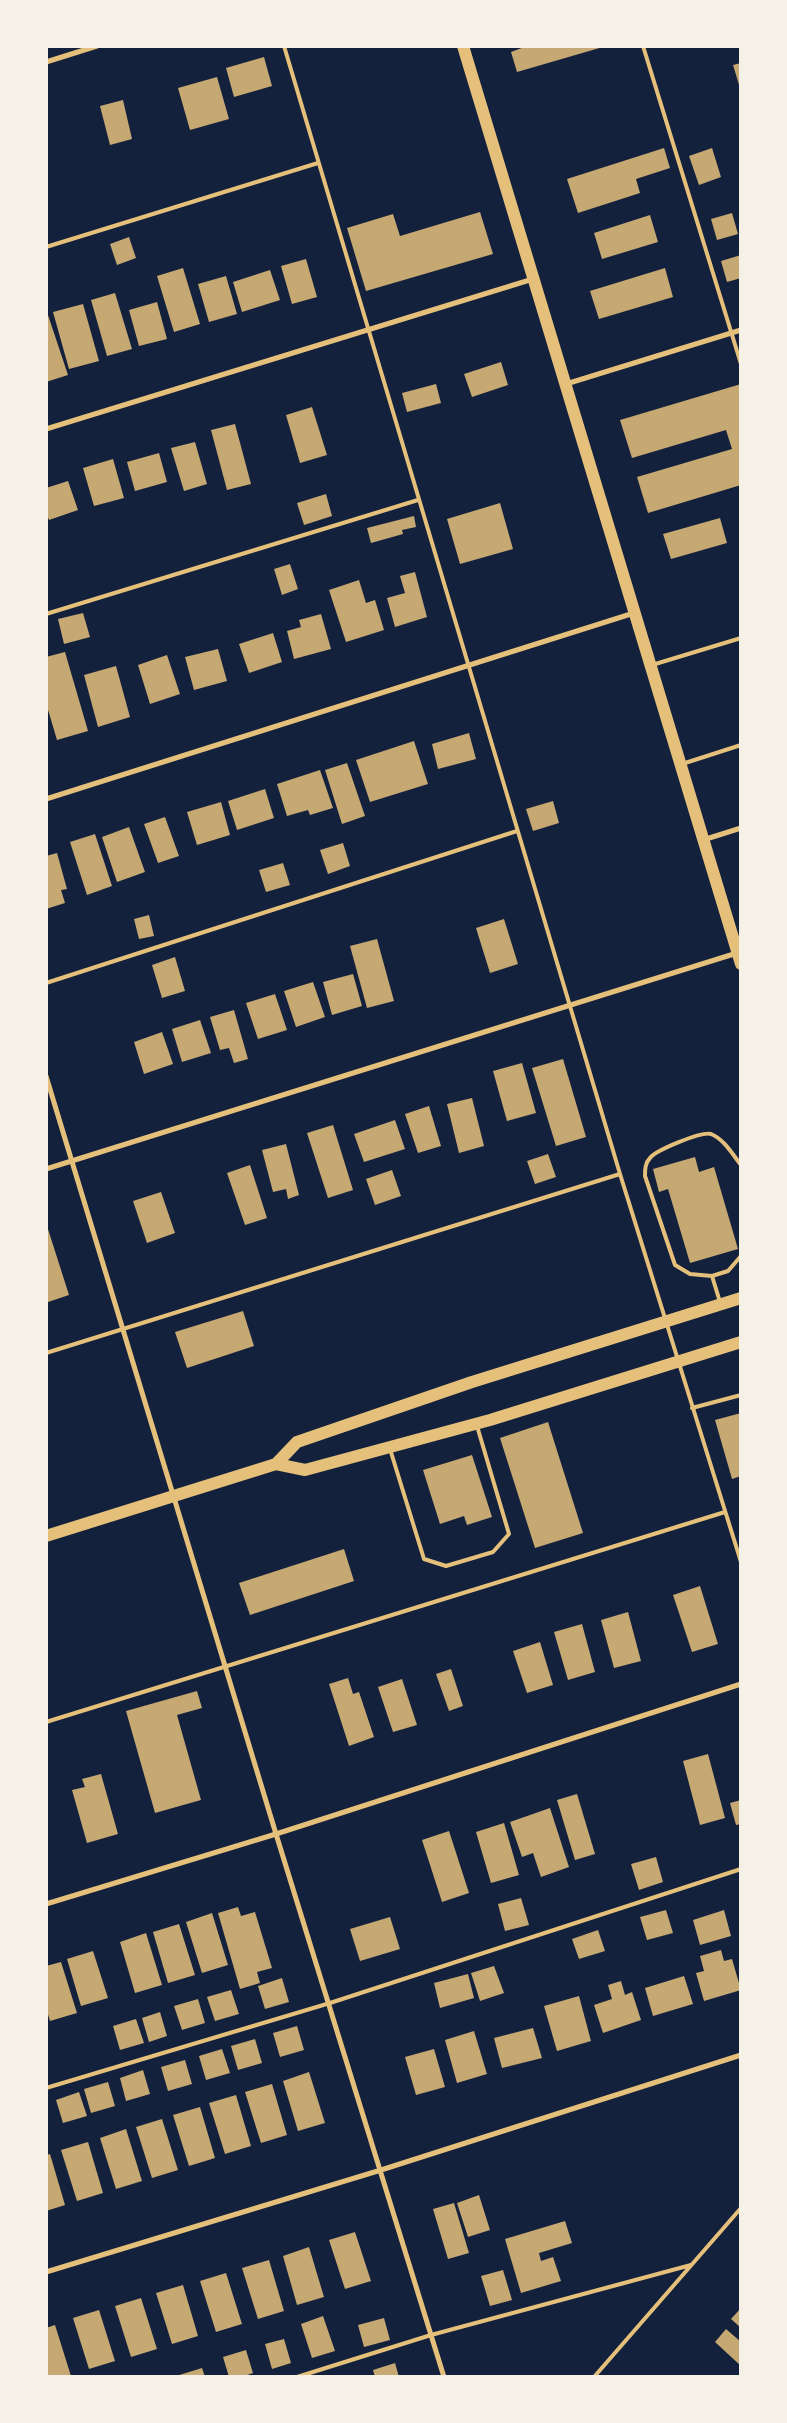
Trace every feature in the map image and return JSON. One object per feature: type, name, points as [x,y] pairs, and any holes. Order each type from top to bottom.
[{"type":"main road","points":[[463,46],[739,958]]},
{"type":"main road","points":[[46,1536],[276,1464],[297,1442],[472,1382],[741,1298]]},
{"type":"main road","points":[[276,1464],[305,1470],[476,1424],[741,1342]]},
{"type":"street","points":[[46,62],[97,46]]},
{"type":"street","points":[[46,429],[533,279]]},
{"type":"street","points":[[566,384],[741,330]]},
{"type":"street","points":[[46,799],[634,613]]},
{"type":"street","points":[[703,840],[741,828]]},
{"type":"street","points":[[46,1170],[570,1006],[739,958]]},
{"type":"street","points":[[46,1076],[276,1834],[330,2003],[444,2377]]},
{"type":"street","points":[[46,1904],[276,1834],[741,1684]]},
{"type":"street","points":[[46,2272],[381,2170],[741,2055]]},
{"type":"lane","points":[[284,46],[620,1174],[741,1562]]},
{"type":"lane","points":[[643,46],[741,364]]},
{"type":"lane","points":[[46,247],[318,163]]},
{"type":"lane","points":[[46,614],[418,500]]},
{"type":"lane","points":[[650,666],[741,638]]},
{"type":"lane","points":[[680,764],[741,745]]},
{"type":"lane","points":[[46,984],[517,831]]},
{"type":"lane","points":[[741,1165],[720,1140],[710,1134],[698,1135],[650,1157],[645,1166],[645,1176],[675,1265],[690,1274],[712,1276],[728,1271],[741,1256]]},
{"type":"lane","points":[[46,1353],[620,1174]]},
{"type":"lane","points":[[712,1276],[721,1304]]},
{"type":"lane","points":[[692,1408],[741,1395]]},
{"type":"lane","points":[[389,1447],[424,1559],[446,1566],[493,1552],[508,1534],[476,1424]]},
{"type":"lane","points":[[46,1722],[724,1512]]},
{"type":"lane","points":[[46,2088],[330,2003],[741,1869]]},
{"type":"lane","points":[[594,2377],[741,2208]]},
{"type":"lane","points":[[297,2377],[431,2335],[692,2266]]},
{"type":"building","points":[[527,46],[603,47],[517,72],[511,52]]},
{"type":"building","points":[[264,57],[272,86],[234,97],[226,68]]},
{"type":"building","points":[[741,63],[741,88],[740,88],[733,65]]},
{"type":"building","points":[[217,77],[229,119],[190,130],[178,88]]},
{"type":"building","points":[[123,100],[132,139],[110,145],[100,106]]},
{"type":"building","points":[[664,148],[670,168],[636,179],[640,193],[578,213],[567,179]]},
{"type":"building","points":[[712,148],[721,177],[699,185],[689,156]]},
{"type":"building","points":[[480,212],[493,254],[366,291],[347,228],[393,214],[400,236]]},
{"type":"building","points":[[732,213],[738,234],[717,240],[711,219]]},
{"type":"building","points":[[650,215],[658,242],[602,259],[594,233]]},
{"type":"building","points":[[129,237],[136,258],[117,265],[110,244]]},
{"type":"building","points":[[741,255],[741,278],[727,282],[721,261]]},
{"type":"building","points":[[306,259],[317,297],[292,304],[281,266]]},
{"type":"building","points":[[183,268],[200,324],[174,332],[157,276]]},
{"type":"building","points":[[665,268],[673,297],[599,319],[590,291]]},
{"type":"building","points":[[270,270],[280,300],[242,312],[233,282]]},
{"type":"building","points":[[226,276],[237,314],[209,322],[198,284]]},
{"type":"building","points":[[115,293],[132,349],[107,356],[91,300]]},
{"type":"building","points":[[157,302],[167,339],[139,346],[129,310]]},
{"type":"building","points":[[83,304],[99,361],[69,369],[53,312]]},
{"type":"building","points":[[46,309],[68,375],[46,382]]},
{"type":"building","points":[[501,362],[508,385],[472,397],[464,374]]},
{"type":"building","points":[[436,384],[441,403],[407,412],[402,393]]},
{"type":"building","points":[[741,384],[741,485],[648,513],[637,477],[732,449],[726,430],[632,458],[620,420]]},
{"type":"building","points":[[312,407],[327,455],[300,463],[286,415]]},
{"type":"building","points":[[235,424],[251,484],[227,490],[211,430]]},
{"type":"building","points":[[195,442],[207,484],[184,491],[171,448]]},
{"type":"building","points":[[159,453],[167,482],[135,491],[127,462]]},
{"type":"building","points":[[113,459],[124,498],[94,506],[83,468]]},
{"type":"building","points":[[68,481],[78,510],[49,520],[46,512],[46,488]]},
{"type":"building","points":[[326,494],[332,516],[304,525],[297,503]]},
{"type":"building","points":[[500,503],[513,549],[460,564],[447,519]]},
{"type":"building","points":[[414,516],[416,527],[402,530],[403,534],[371,543],[367,528]]},
{"type":"building","points":[[720,518],[727,543],[671,559],[663,534]]},
{"type":"building","points":[[290,564],[298,589],[282,595],[274,569]]},
{"type":"building","points":[[415,572],[427,617],[395,627],[387,598],[405,593],[400,576]]},
{"type":"building","points":[[359,580],[366,603],[375,600],[384,630],[346,642],[329,590]]},
{"type":"building","points":[[83,613],[90,637],[64,644],[58,619]]},
{"type":"building","points":[[321,614],[331,649],[294,659],[287,631],[301,627],[299,620]]},
{"type":"building","points":[[273,633],[282,662],[249,673],[239,644]]},
{"type":"building","points":[[218,649],[227,681],[194,690],[185,657]]},
{"type":"building","points":[[65,652],[88,731],[57,740],[46,703],[46,657]]},
{"type":"building","points":[[167,655],[180,694],[150,704],[138,665]]},
{"type":"building","points":[[116,666],[130,717],[98,727],[84,675]]},
{"type":"building","points":[[469,733],[476,759],[438,769],[432,744]]},
{"type":"building","points":[[414,741],[428,784],[370,802],[356,760]]},
{"type":"building","points":[[347,763],[365,816],[342,824],[325,770]]},
{"type":"building","points":[[320,770],[333,808],[310,815],[308,810],[287,816],[277,784]]},
{"type":"building","points":[[265,789],[274,818],[237,830],[228,801]]},
{"type":"building","points":[[553,801],[559,823],[533,831],[526,809]]},
{"type":"building","points":[[221,802],[230,835],[197,845],[187,812]]},
{"type":"building","points":[[165,817],[179,856],[158,863],[144,824]]},
{"type":"building","points":[[129,827],[145,872],[117,882],[102,837]]},
{"type":"building","points":[[95,834],[112,886],[87,895],[70,842]]},
{"type":"building","points":[[343,843],[350,866],[328,874],[320,850]]},
{"type":"building","points":[[57,853],[67,889],[61,890],[65,903],[46,909],[46,856]]},
{"type":"building","points":[[283,863],[290,885],[266,892],[259,870]]},
{"type":"building","points":[[149,915],[154,936],[139,939],[134,919]]},
{"type":"building","points":[[504,919],[518,964],[490,973],[476,928]]},
{"type":"building","points":[[377,939],[394,1001],[367,1008],[350,946]]},
{"type":"building","points":[[175,957],[185,991],[162,998],[152,965]]},
{"type":"building","points":[[353,974],[362,1006],[332,1015],[323,982]]},
{"type":"building","points":[[313,982],[325,1017],[296,1027],[284,991]]},
{"type":"building","points":[[275,994],[287,1030],[258,1039],[246,1003]]},
{"type":"building","points":[[234,1010],[248,1059],[234,1063],[229,1048],[220,1050],[210,1017]]},
{"type":"building","points":[[200,1020],[211,1053],[182,1062],[172,1029]]},
{"type":"building","points":[[162,1032],[173,1064],[144,1074],[134,1042]]},
{"type":"building","points":[[563,1059],[586,1137],[556,1146],[532,1068]]},
{"type":"building","points":[[522,1063],[536,1113],[507,1121],[493,1071]]},
{"type":"building","points":[[472,1098],[484,1146],[459,1153],[447,1104]]},
{"type":"building","points":[[429,1106],[441,1146],[418,1153],[405,1114]]},
{"type":"building","points":[[395,1120],[405,1149],[364,1162],[354,1134]]},
{"type":"building","points":[[333,1125],[353,1190],[328,1198],[307,1133]]},
{"type":"building","points":[[286,1144],[299,1195],[288,1199],[286,1189],[273,1192],[262,1150]]},
{"type":"building","points":[[548,1154],[556,1177],[535,1184],[527,1161]]},
{"type":"building","points":[[695,1157],[699,1172],[714,1167],[738,1249],[690,1263],[668,1189],[659,1192],[653,1169]]},
{"type":"building","points":[[250,1165],[267,1218],[245,1225],[227,1173]]},
{"type":"building","points":[[392,1170],[401,1196],[375,1205],[366,1179]]},
{"type":"building","points":[[161,1192],[175,1233],[147,1243],[133,1201]]},
{"type":"building","points":[[47,1226],[69,1295],[48,1302],[46,1298]]},
{"type":"building","points":[[243,1311],[254,1346],[187,1368],[175,1332]]},
{"type":"building","points":[[741,1413],[741,1476],[732,1479],[715,1420]]},
{"type":"building","points":[[548,1422],[583,1533],[535,1548],[500,1438]]},
{"type":"building","points":[[472,1455],[492,1517],[467,1525],[464,1516],[440,1524],[423,1470]]},
{"type":"building","points":[[344,1549],[354,1581],[250,1615],[239,1583]]},
{"type":"building","points":[[700,1586],[718,1644],[692,1652],[673,1595]]},
{"type":"building","points":[[628,1612],[641,1661],[614,1668],[601,1620]]},
{"type":"building","points":[[582,1624],[595,1672],[568,1680],[554,1632]]},
{"type":"building","points":[[540,1642],[553,1685],[527,1693],[513,1651]]},
{"type":"building","points":[[451,1669],[463,1706],[449,1711],[436,1674]]},
{"type":"building","points":[[348,1678],[353,1694],[359,1692],[374,1737],[349,1746],[329,1684]]},
{"type":"building","points":[[402,1679],[417,1725],[393,1732],[378,1687]]},
{"type":"building","points":[[197,1691],[202,1708],[177,1715],[201,1800],[155,1813],[126,1711]]},
{"type":"building","points":[[708,1754],[725,1818],[700,1825],[683,1761]]},
{"type":"building","points":[[101,1774],[118,1834],[87,1843],[72,1790],[85,1787],[82,1779]]},
{"type":"building","points":[[577,1794],[595,1854],[575,1860],[557,1800]]},
{"type":"building","points":[[741,1800],[741,1824],[736,1825],[730,1803]]},
{"type":"building","points":[[550,1808],[569,1867],[541,1877],[533,1853],[522,1857],[510,1822]]},
{"type":"building","points":[[504,1823],[519,1875],[491,1883],[476,1832]]},
{"type":"building","points":[[449,1831],[469,1893],[442,1902],[422,1840]]},
{"type":"building","points":[[656,1857],[663,1882],[639,1890],[631,1864]]},
{"type":"building","points":[[521,1898],[529,1925],[505,1931],[498,1904]]},
{"type":"building","points":[[238,1907],[241,1916],[255,1912],[272,1968],[257,1972],[260,1983],[240,1989],[218,1913]]},
{"type":"building","points":[[666,1910],[673,1933],[647,1940],[640,1917]]},
{"type":"building","points":[[724,1910],[731,1936],[700,1945],[693,1920]]},
{"type":"building","points":[[212,1913],[228,1965],[202,1973],[186,1922]]},
{"type":"building","points":[[390,1917],[400,1949],[360,1961],[350,1929]]},
{"type":"building","points":[[179,1924],[195,1975],[168,1983],[153,1932]]},
{"type":"building","points":[[598,1930],[605,1951],[579,1959],[572,1939]]},
{"type":"building","points":[[146,1933],[162,1985],[135,1993],[120,1942]]},
{"type":"building","points":[[721,1950],[724,1961],[732,1959],[741,1990],[704,2001],[696,1973],[704,1971],[700,1956]]},
{"type":"building","points":[[93,1951],[108,1998],[81,2006],[67,1959]]},
{"type":"building","points":[[61,1962],[77,2013],[50,2021],[46,2008],[46,1966]]},
{"type":"building","points":[[494,1966],[504,1993],[480,2001],[471,1973]]},
{"type":"building","points":[[468,1974],[474,1998],[440,2008],[434,1983]]},
{"type":"building","points":[[684,1976],[693,2004],[653,2016],[645,1988]]},
{"type":"building","points":[[282,1978],[289,2002],[265,2009],[258,1986]]},
{"type":"building","points":[[621,1981],[625,1995],[632,1992],[641,2020],[603,2033],[594,2005],[612,1999],[608,1985]]},
{"type":"building","points":[[231,1990],[239,2014],[215,2021],[207,1997]]},
{"type":"building","points":[[579,1996],[591,2041],[557,2051],[544,2006]]},
{"type":"building","points":[[198,1999],[205,2023],[182,2030],[174,2006]]},
{"type":"building","points":[[160,2012],[167,2036],[149,2042],[142,2018]]},
{"type":"building","points":[[136,2019],[144,2043],[120,2050],[113,2026]]},
{"type":"building","points":[[297,2026],[304,2050],[280,2057],[273,2033]]},
{"type":"building","points":[[533,2028],[542,2058],[502,2068],[494,2038]]},
{"type":"building","points":[[474,2031],[487,2074],[457,2083],[445,2040]]},
{"type":"building","points":[[255,2039],[262,2063],[238,2070],[231,2046]]},
{"type":"building","points":[[222,2049],[230,2073],[206,2080],[199,2056]]},
{"type":"building","points":[[434,2049],[445,2087],[416,2095],[405,2057]]},
{"type":"building","points":[[185,2060],[192,2084],[168,2091],[161,2067]]},
{"type":"building","points":[[143,2070],[150,2094],[126,2101],[120,2078]]},
{"type":"building","points":[[309,2072],[325,2123],[298,2131],[283,2081]]},
{"type":"building","points":[[108,2082],[115,2106],[91,2113],[84,2089]]},
{"type":"building","points":[[272,2084],[287,2135],[261,2143],[245,2092]]},
{"type":"building","points":[[79,2092],[87,2116],[63,2123],[56,2100]]},
{"type":"building","points":[[236,2095],[251,2146],[225,2154],[209,2103]]},
{"type":"building","points":[[200,2107],[215,2158],[189,2166],[173,2115]]},
{"type":"building","points":[[162,2119],[178,2170],[152,2178],[136,2127]]},
{"type":"building","points":[[126,2129],[142,2181],[116,2189],[100,2138]]},
{"type":"building","points":[[88,2142],[103,2193],[77,2201],[61,2150]]},
{"type":"building","points":[[50,2154],[65,2205],[46,2211],[46,2155]]},
{"type":"building","points":[[479,2195],[490,2230],[468,2237],[457,2203]]},
{"type":"building","points":[[454,2203],[469,2253],[448,2259],[433,2209]]},
{"type":"building","points":[[565,2221],[572,2243],[539,2253],[541,2261],[553,2257],[561,2281],[521,2293],[505,2239]]},
{"type":"building","points":[[355,2232],[371,2281],[345,2289],[329,2240]]},
{"type":"building","points":[[309,2247],[324,2297],[297,2305],[283,2256]]},
{"type":"building","points":[[269,2260],[284,2311],[258,2319],[242,2268]]},
{"type":"building","points":[[503,2270],[512,2300],[490,2306],[481,2276]]},
{"type":"building","points":[[226,2273],[242,2324],[216,2332],[200,2281]]},
{"type":"building","points":[[183,2285],[198,2336],[172,2344],[156,2293]]},
{"type":"building","points":[[141,2298],[157,2349],[131,2357],[115,2306]]},
{"type":"building","points":[[741,2308],[741,2328],[731,2319]]},
{"type":"building","points":[[99,2310],[115,2361],[89,2369],[73,2318]]},
{"type":"building","points":[[323,2316],[335,2351],[312,2358],[301,2324]]},
{"type":"building","points":[[384,2318],[390,2340],[364,2347],[358,2325]]},
{"type":"building","points":[[55,2325],[71,2376],[68,2377],[46,2377],[46,2328]]},
{"type":"building","points":[[726,2329],[741,2342],[741,2366],[715,2342]]},
{"type":"building","points":[[284,2339],[291,2363],[272,2369],[265,2344]]},
{"type":"building","points":[[246,2350],[253,2373],[242,2377],[229,2377],[223,2357]]},
{"type":"building","points":[[395,2363],[399,2377],[375,2377],[373,2370]]},
{"type":"building","points":[[202,2368],[205,2377],[176,2377],[176,2376]]}]
